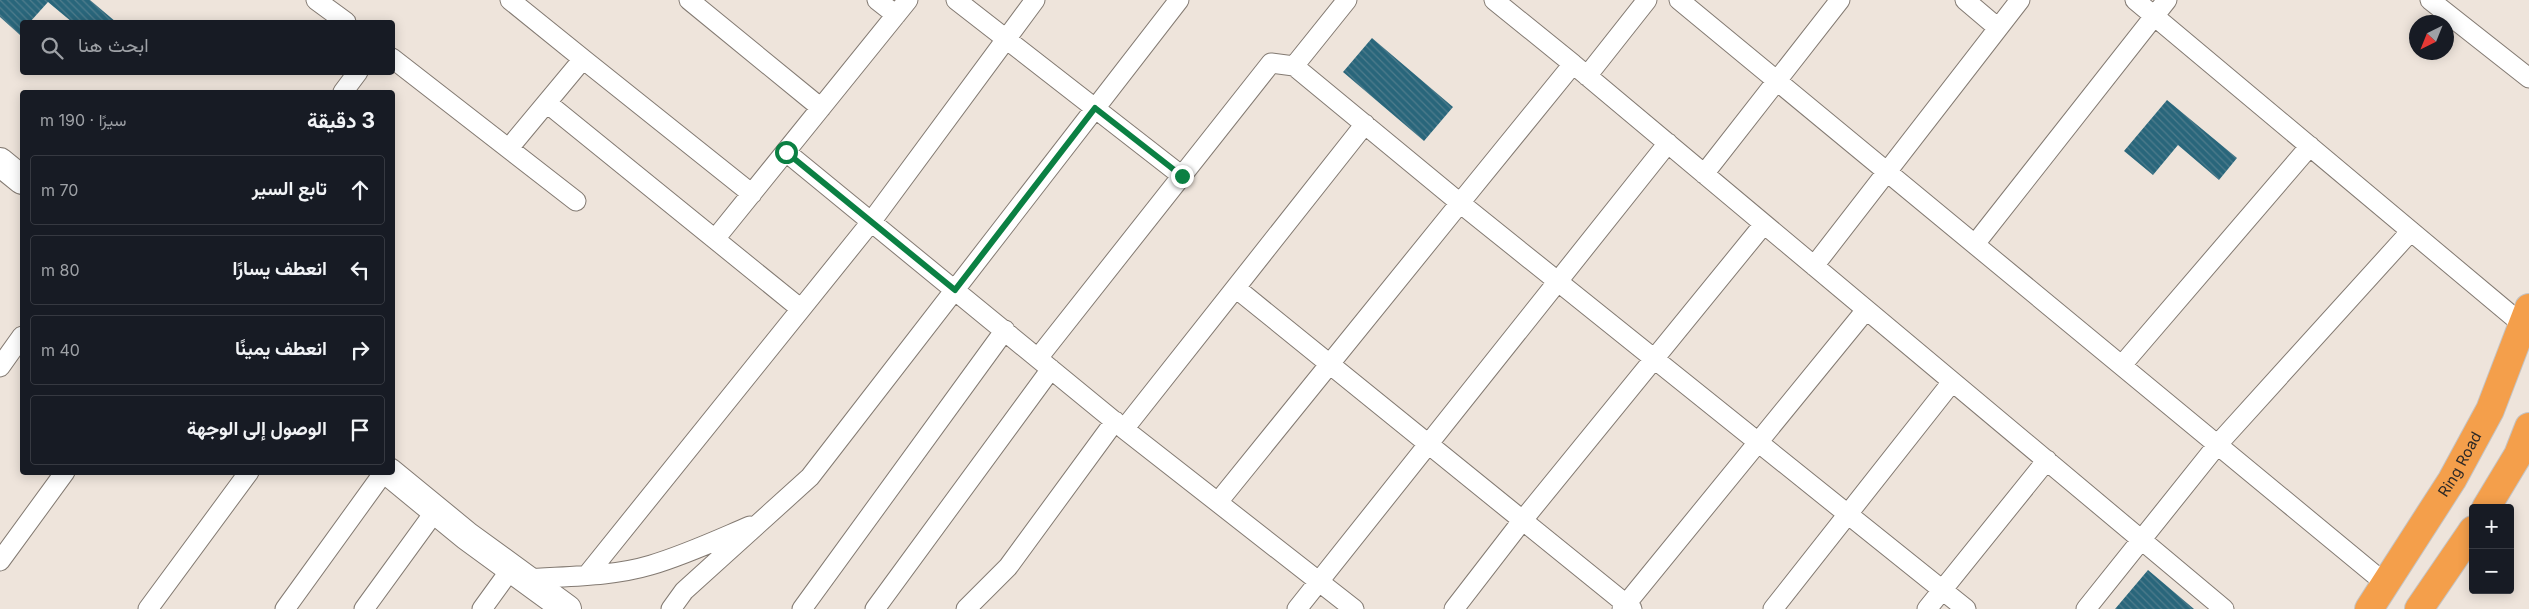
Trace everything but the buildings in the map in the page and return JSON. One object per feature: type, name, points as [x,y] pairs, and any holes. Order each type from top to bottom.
[{"type":"highway","name":"Ring Road","points":[[2369,609],[2452,480],[2490,410],[2526,316]]},
{"type":"highway","points":[[2489,504],[2524,459],[2529,427]]},
{"type":"highway","points":[[2419,609],[2469,536]]},
{"type":"street","points":[[316,0],[343,20]]},
{"type":"street","points":[[510,0],[752,194]]},
{"type":"street","points":[[688,0],[821,108]]},
{"type":"street","points":[[877,0],[896,15]]},
{"type":"street","points":[[715,239],[908,0]]},
{"type":"street","points":[[956,0],[1182,176]]},
{"type":"street","points":[[587,575],[871,222],[1005,38],[1035,0]]},
{"type":"street","points":[[671,609],[684,591],[810,476],[1179,0]]},
{"type":"street","points":[[1294,66],[1347,0]]},
{"type":"street","points":[[1494,0],[1668,143],[2224,609]]},
{"type":"street","points":[[1218,502],[1460,203],[1580,70],[1647,0]]},
{"type":"street","points":[[1679,0],[2386,584]]},
{"type":"street","points":[[1704,174],[1840,0]]},
{"type":"street","points":[[1965,0],[1998,28]]},
{"type":"street","points":[[1814,266],[2020,0]]},
{"type":"street","points":[[2135,0],[2411,231],[2526,316]]},
{"type":"street","points":[[1975,244],[2166,0]]},
{"type":"street","points":[[2430,0],[2529,78]]},
{"type":"street","points":[[509,148],[583,59]]},
{"type":"street","points":[[395,60],[576,201]]},
{"type":"street","points":[[875,609],[1045,364],[1182,176],[1271,63],[1294,66],[1460,203],[1966,609]]},
{"type":"street","points":[[345,90],[356,75]]},
{"type":"street","points":[[547,103],[801,308]]},
{"type":"street","points":[[966,609],[1008,567],[1120,425],[1237,289],[1365,124]]},
{"type":"street","points":[[1297,609],[1668,143]]},
{"type":"street","points":[[2122,365],[2310,146]]},
{"type":"street","points":[[786,152],[1120,425],[1354,609]]},
{"type":"street","points":[[0,162],[20,178]]},
{"type":"street","points":[[1454,609],[1522,521],[1764,224]]},
{"type":"street","points":[[2086,609],[2218,444],[2411,231]]},
{"type":"street","points":[[1237,289],[1627,607],[1866,310]]},
{"type":"street","points":[[802,609],[1004,330]]},
{"type":"street","points":[[0,367],[20,339]]},
{"type":"street","points":[[1773,609],[1952,382]]},
{"type":"street","points":[[1927,609],[2047,460]]},
{"type":"street","points":[[0,561],[63,475]]},
{"type":"street","points":[[148,609],[247,475]]},
{"type":"street","points":[[285,609],[382,475]]},
{"type":"street","points":[[392,475],[518,574],[567,609]]},
{"type":"street","points":[[364,609],[436,510]]},
{"type":"street","points":[[482,609],[518,574],[587,575],[649,566],[688,553],[765,519]]},
{"type":"route","points":[[786,152],[955,290],[1095,108],[1182,176]]}]
